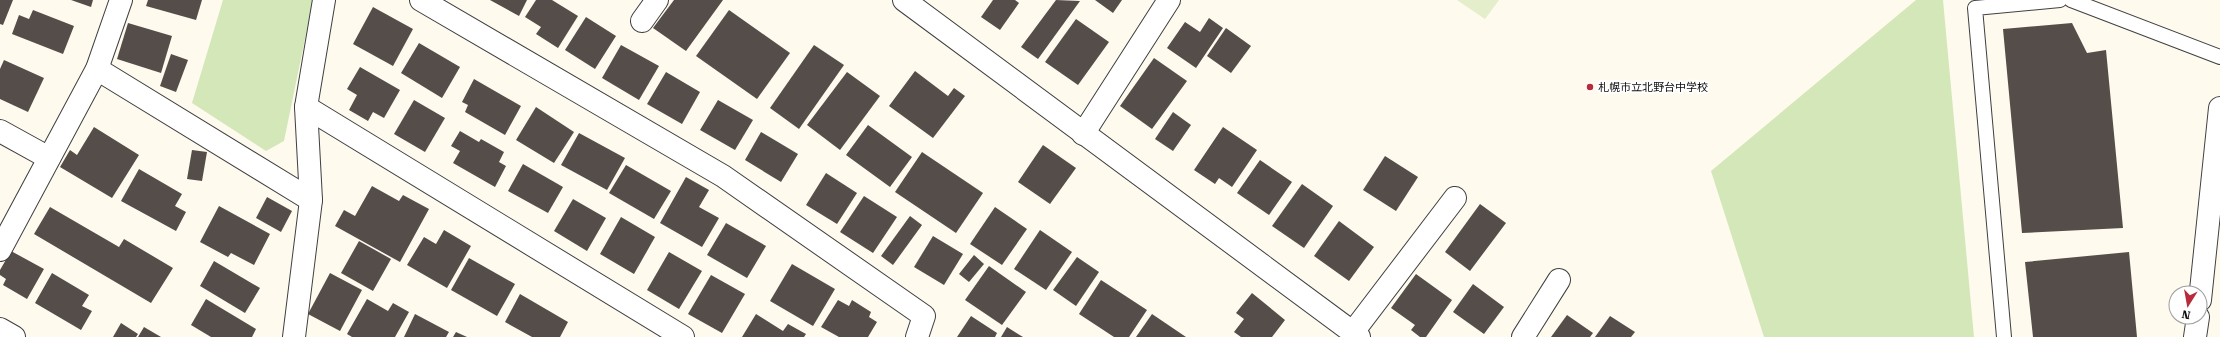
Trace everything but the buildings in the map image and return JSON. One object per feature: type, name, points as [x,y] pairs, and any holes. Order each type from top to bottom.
[{"type":"street","points":[[0,250],[97,69],[121,0]]},
{"type":"street","points":[[299,335],[311,200],[306,106],[324,0]]},
{"type":"street","points":[[421,0],[723,176],[924,316],[917,337]]},
{"type":"street","points":[[642,21],[657,0]]},
{"type":"street","points":[[904,0],[1356,335],[1455,198]]},
{"type":"street","points":[[1083,134],[1169,0]]},
{"type":"street","points":[[97,69],[311,200]]},
{"type":"street","points":[[306,106],[670,333]]},
{"type":"street","points":[[2204,285],[2214,249],[2220,108]]},
{"type":"street","points":[[0,131],[49,158]]},
{"type":"street","points":[[1523,337],[1559,280]]},
{"type":"street","points":[[2195,337],[2197,325]]},
{"type":"street","points":[[0,329],[14,337]]},
{"type":"lane","points":[[2004,337],[1975,8],[2060,0]]},
{"type":"lane","points":[[2071,0],[2220,57]]},
{"type":"green space","points":[[223,0],[313,0],[284,141],[266,151],[192,103]]},
{"type":"green space","points":[[1457,0],[1499,0],[1485,19]]},
{"type":"green space","points":[[1916,0],[1943,0],[1974,337],[1764,337],[1711,171]]},
{"type":"place","name":"札幌市立北野台中学校","points":[[1590,87]]}]
